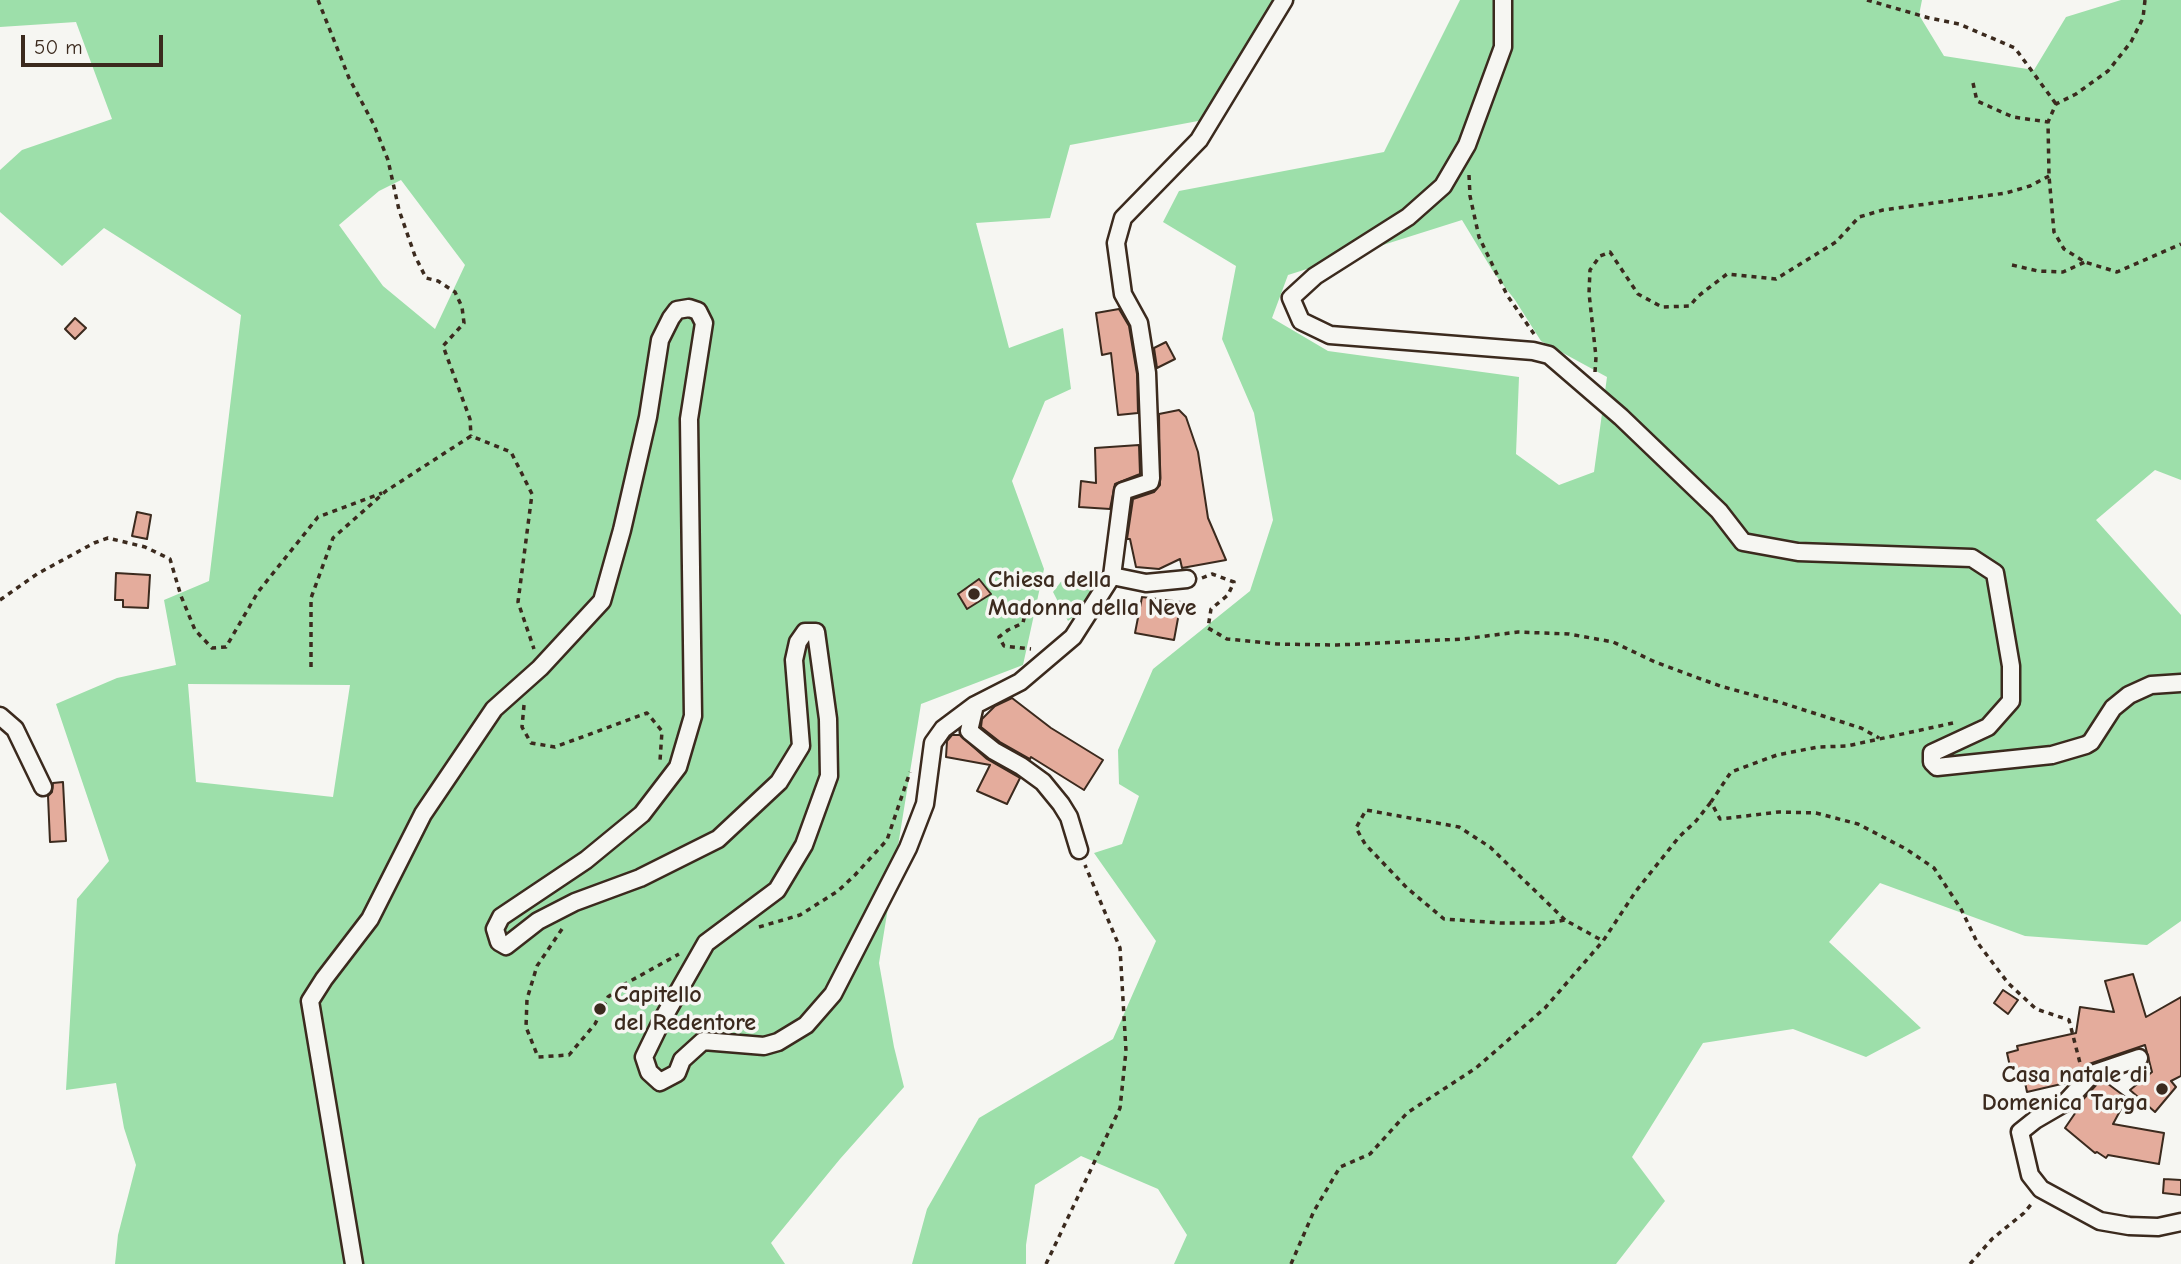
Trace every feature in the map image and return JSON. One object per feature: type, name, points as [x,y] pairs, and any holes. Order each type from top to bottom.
[{"type":"street","points":[[354,1264],[310,1001],[370,919],[423,814],[494,709],[540,668],[602,601],[622,530],[648,416],[660,340],[671,318],[677,310],[689,308],[698,311],[704,323],[689,419],[694,716],[678,767],[642,814],[586,860],[501,917],[495,929],[499,942],[506,946],[538,921],[566,906],[640,878],[718,839],[779,782],[802,746],[794,660],[798,642],[806,632],[816,632],[828,719],[829,776],[804,845],[777,890],[706,943],[661,1022],[644,1057],[649,1072],[660,1082],[677,1073],[682,1060],[703,1041],[764,1046],[778,1042],[806,1025],[833,994],[908,848],[925,804],[933,743],[943,729],[975,705],[1020,682],[1073,637],[1112,576],[1123,491],[1150,482],[1151,478],[1145,361],[1139,323],[1123,294],[1116,243],[1123,218],[1199,140],[1283,0]]},
{"type":"street","points":[[1503,0],[1503,47],[1467,145],[1443,186],[1408,217],[1315,276],[1291,298],[1300,321],[1330,335],[1533,351],[1549,355],[1719,511],[1743,542],[1798,552],[1972,558],[1996,573],[2011,666],[2011,701],[1988,727],[1931,753],[1932,762],[1937,767],[2052,755],[2086,745],[2091,742],[2113,708],[2129,695],[2151,685],[2181,683]]},
{"type":"street","points":[[1112,576],[1146,583],[1187,579]]},
{"type":"street","points":[[975,705],[969,731],[993,751],[1043,782],[1069,817],[1079,850]]},
{"type":"street","points":[[0,716],[15,729],[43,787]]},
{"type":"street","points":[[2139,1058],[2092,1074],[2066,1102],[2020,1132],[2030,1175],[2045,1191],[2100,1221],[2139,1227],[2158,1227],[2181,1222]]},
{"type":"path","points":[[318,0],[349,78],[374,125],[388,160],[399,210],[415,256],[426,278],[438,281],[455,292],[462,307],[464,323],[443,346],[470,419],[471,436]]},
{"type":"path","points":[[1867,0],[1959,24],[2015,48],[2056,104]]},
{"type":"path","points":[[2145,0],[2143,18],[2131,42],[2108,71],[2076,94],[2056,104],[2049,122],[2049,176],[2054,232],[2064,250],[2085,262],[2117,271],[2181,244]]},
{"type":"path","points":[[1972,83],[1977,101],[2013,117],[2049,122]]},
{"type":"path","points":[[1467,145],[1470,196],[1479,237],[1507,295],[1549,355]]},
{"type":"path","points":[[1593,393],[1596,357],[1589,293],[1590,270],[1600,256],[1610,252],[1638,294],[1662,307],[1690,306],[1697,297],[1727,274],[1776,279],[1836,242],[1859,217],[1883,210],[2006,193],[2030,186],[2049,176]]},
{"type":"path","points":[[2011,264],[2038,271],[2063,272],[2085,262]]},
{"type":"path","points":[[311,667],[311,598],[333,538],[386,491],[471,436]]},
{"type":"path","points":[[471,436],[511,452],[532,494],[518,602],[540,668]]},
{"type":"path","points":[[0,600],[37,575],[107,538],[145,547],[170,559],[195,630],[212,648],[226,647],[258,592],[318,517],[386,491]]},
{"type":"path","points":[[1187,579],[1198,580],[1212,574],[1234,582],[1228,595],[1210,609],[1208,628],[1227,639],[1277,644],[1337,645],[1463,639],[1518,632],[1569,634],[1614,642],[1655,662],[1720,686],[1861,728],[1881,739]]},
{"type":"path","points":[[990,605],[1001,610],[1018,602],[1026,609],[1023,623],[999,636],[1004,646],[1034,649]]},
{"type":"path","points":[[524,700],[522,727],[531,743],[555,747],[647,713],[662,731],[660,762]]},
{"type":"path","points":[[1291,1264],[1314,1211],[1340,1167],[1370,1154],[1407,1113],[1486,1059],[1545,1008],[1603,941],[1636,891],[1679,837],[1696,821],[1731,772],[1777,755],[1881,739],[1961,722]]},
{"type":"path","points":[[760,926],[800,915],[838,891],[855,875],[887,840],[912,768]]},
{"type":"path","points":[[1711,802],[1720,818],[1779,812],[1816,813],[1858,824],[1906,849],[1934,868],[1961,909],[1977,943],[2008,983],[2036,1009],[2069,1020],[2085,1082]]},
{"type":"path","points":[[1565,920],[1547,923],[1501,923],[1444,919],[1398,879],[1365,844],[1356,828],[1366,810],[1459,827],[1490,847],[1565,920],[1603,941]]},
{"type":"path","points":[[1046,1264],[1120,1108],[1126,1051],[1120,948],[1079,850]]},
{"type":"path","points":[[562,928],[537,966],[527,999],[526,1027],[538,1057],[569,1055],[594,1024],[608,997],[625,984],[671,958],[706,943]]},
{"type":"path","points":[[1970,1264],[1992,1239],[2024,1213],[2045,1191]]},
{"type":"green space","points":[[0,0],[1295,0],[1214,118],[1070,145],[1050,218],[976,223],[1009,348],[1063,328],[1071,389],[1045,401],[1012,481],[1044,569],[1023,665],[921,704],[879,963],[904,1087],[771,1243],[785,1264],[115,1264],[118,1235],[136,1165],[124,1128],[116,1083],[66,1090],[77,899],[109,861],[56,704],[117,678],[176,665],[164,600],[209,581],[241,315],[104,228],[62,266],[0,212],[0,170],[22,150],[112,119],[76,22],[0,27]],"holes":[[[401,180],[465,265],[435,329],[383,286],[339,225],[379,191]],[[188,684],[350,685],[333,797],[196,782]]]},
{"type":"green space","points":[[1460,0],[1922,0],[1919,15],[1944,56],[2034,70],[2066,17],[2121,0],[2181,0],[2181,480],[2155,470],[2096,520],[2181,615],[2181,921],[2147,945],[2025,936],[1880,883],[1829,942],[1921,1028],[1866,1057],[1793,1029],[1703,1043],[1632,1157],[1665,1201],[1616,1264],[1174,1264],[1187,1235],[1158,1189],[1081,1156],[1035,1185],[1026,1245],[1026,1264],[912,1264],[927,1209],[979,1118],[1113,1039],[1156,941],[1094,853],[1122,844],[1139,796],[1119,784],[1118,750],[1153,669],[1250,591],[1273,520],[1254,413],[1222,339],[1236,266],[1163,222],[1179,191],[1384,152]],"holes":[[[1462,220],[1494,273],[1541,341],[1607,377],[1594,472],[1559,485],[1516,454],[1519,377],[1328,351],[1272,318],[1288,275]]]},
{"type":"green space","points":[[1070,570],[1104,577],[1092,598],[1068,621],[1053,592]]},
{"type":"building","points":[[1119,309],[1129,326],[1137,374],[1138,413],[1118,415],[1111,353],[1102,355],[1096,313]]},
{"type":"building","points":[[75,318],[86,328],[75,339],[65,329]]},
{"type":"building","points":[[1166,342],[1175,359],[1157,368],[1154,348]]},
{"type":"building","points":[[1179,410],[1186,417],[1198,452],[1208,518],[1226,560],[1182,568],[1180,559],[1159,569],[1136,567],[1130,539],[1127,539],[1133,499],[1154,492],[1160,485],[1159,414]]},
{"type":"building","points":[[1139,445],[1140,474],[1115,484],[1110,509],[1079,507],[1081,481],[1096,483],[1095,448]]},
{"type":"building","points":[[137,512],[151,515],[147,539],[132,536]]},
{"type":"building","points":[[116,573],[150,575],[148,608],[123,607],[123,600],[115,600]]},
{"type":"building","name":"Chiesa della Madonna della Neve","points":[[979,579],[991,594],[967,609],[958,594]]},
{"type":"building","points":[[1142,597],[1181,602],[1174,640],[1135,633]]},
{"type":"building","points":[[1012,698],[1051,728],[1103,760],[1084,790],[1031,757],[1030,759],[1000,742],[981,727],[982,719],[995,706]]},
{"type":"building","points":[[952,735],[960,735],[987,759],[1020,778],[1007,804],[977,791],[990,765],[946,757],[947,741]]},
{"type":"building","points":[[63,782],[66,841],[50,842],[48,796],[52,792],[53,783]]},
{"type":"building","points":[[2133,974],[2146,1017],[2181,997],[2181,1076],[2171,1081],[2176,1087],[2155,1112],[2130,1090],[2152,1072],[2145,1045],[2089,1064],[2070,1082],[2027,1092],[2022,1068],[2011,1071],[2007,1053],[2018,1050],[2017,1046],[2076,1033],[2080,1007],[2114,1012],[2105,981]]},
{"type":"building","points":[[2003,990],[2018,1000],[2008,1014],[1994,1003]]},
{"type":"building","points":[[2104,1081],[2127,1098],[2113,1124],[2164,1133],[2159,1164],[2108,1155],[2106,1158],[2095,1153],[2065,1128],[2080,1106],[2078,1105],[2098,1083]]},
{"type":"building","points":[[2164,1179],[2181,1180],[2181,1195],[2163,1193]]},
{"type":"place","name":"Chiesa della Madonna della Neve","points":[[974,594]]},
{"type":"place","name":"Capitello del Redentore","points":[[600,1009]]},
{"type":"place","name":"Casa natale di Domenica Targa","points":[[2162,1089]]}]
